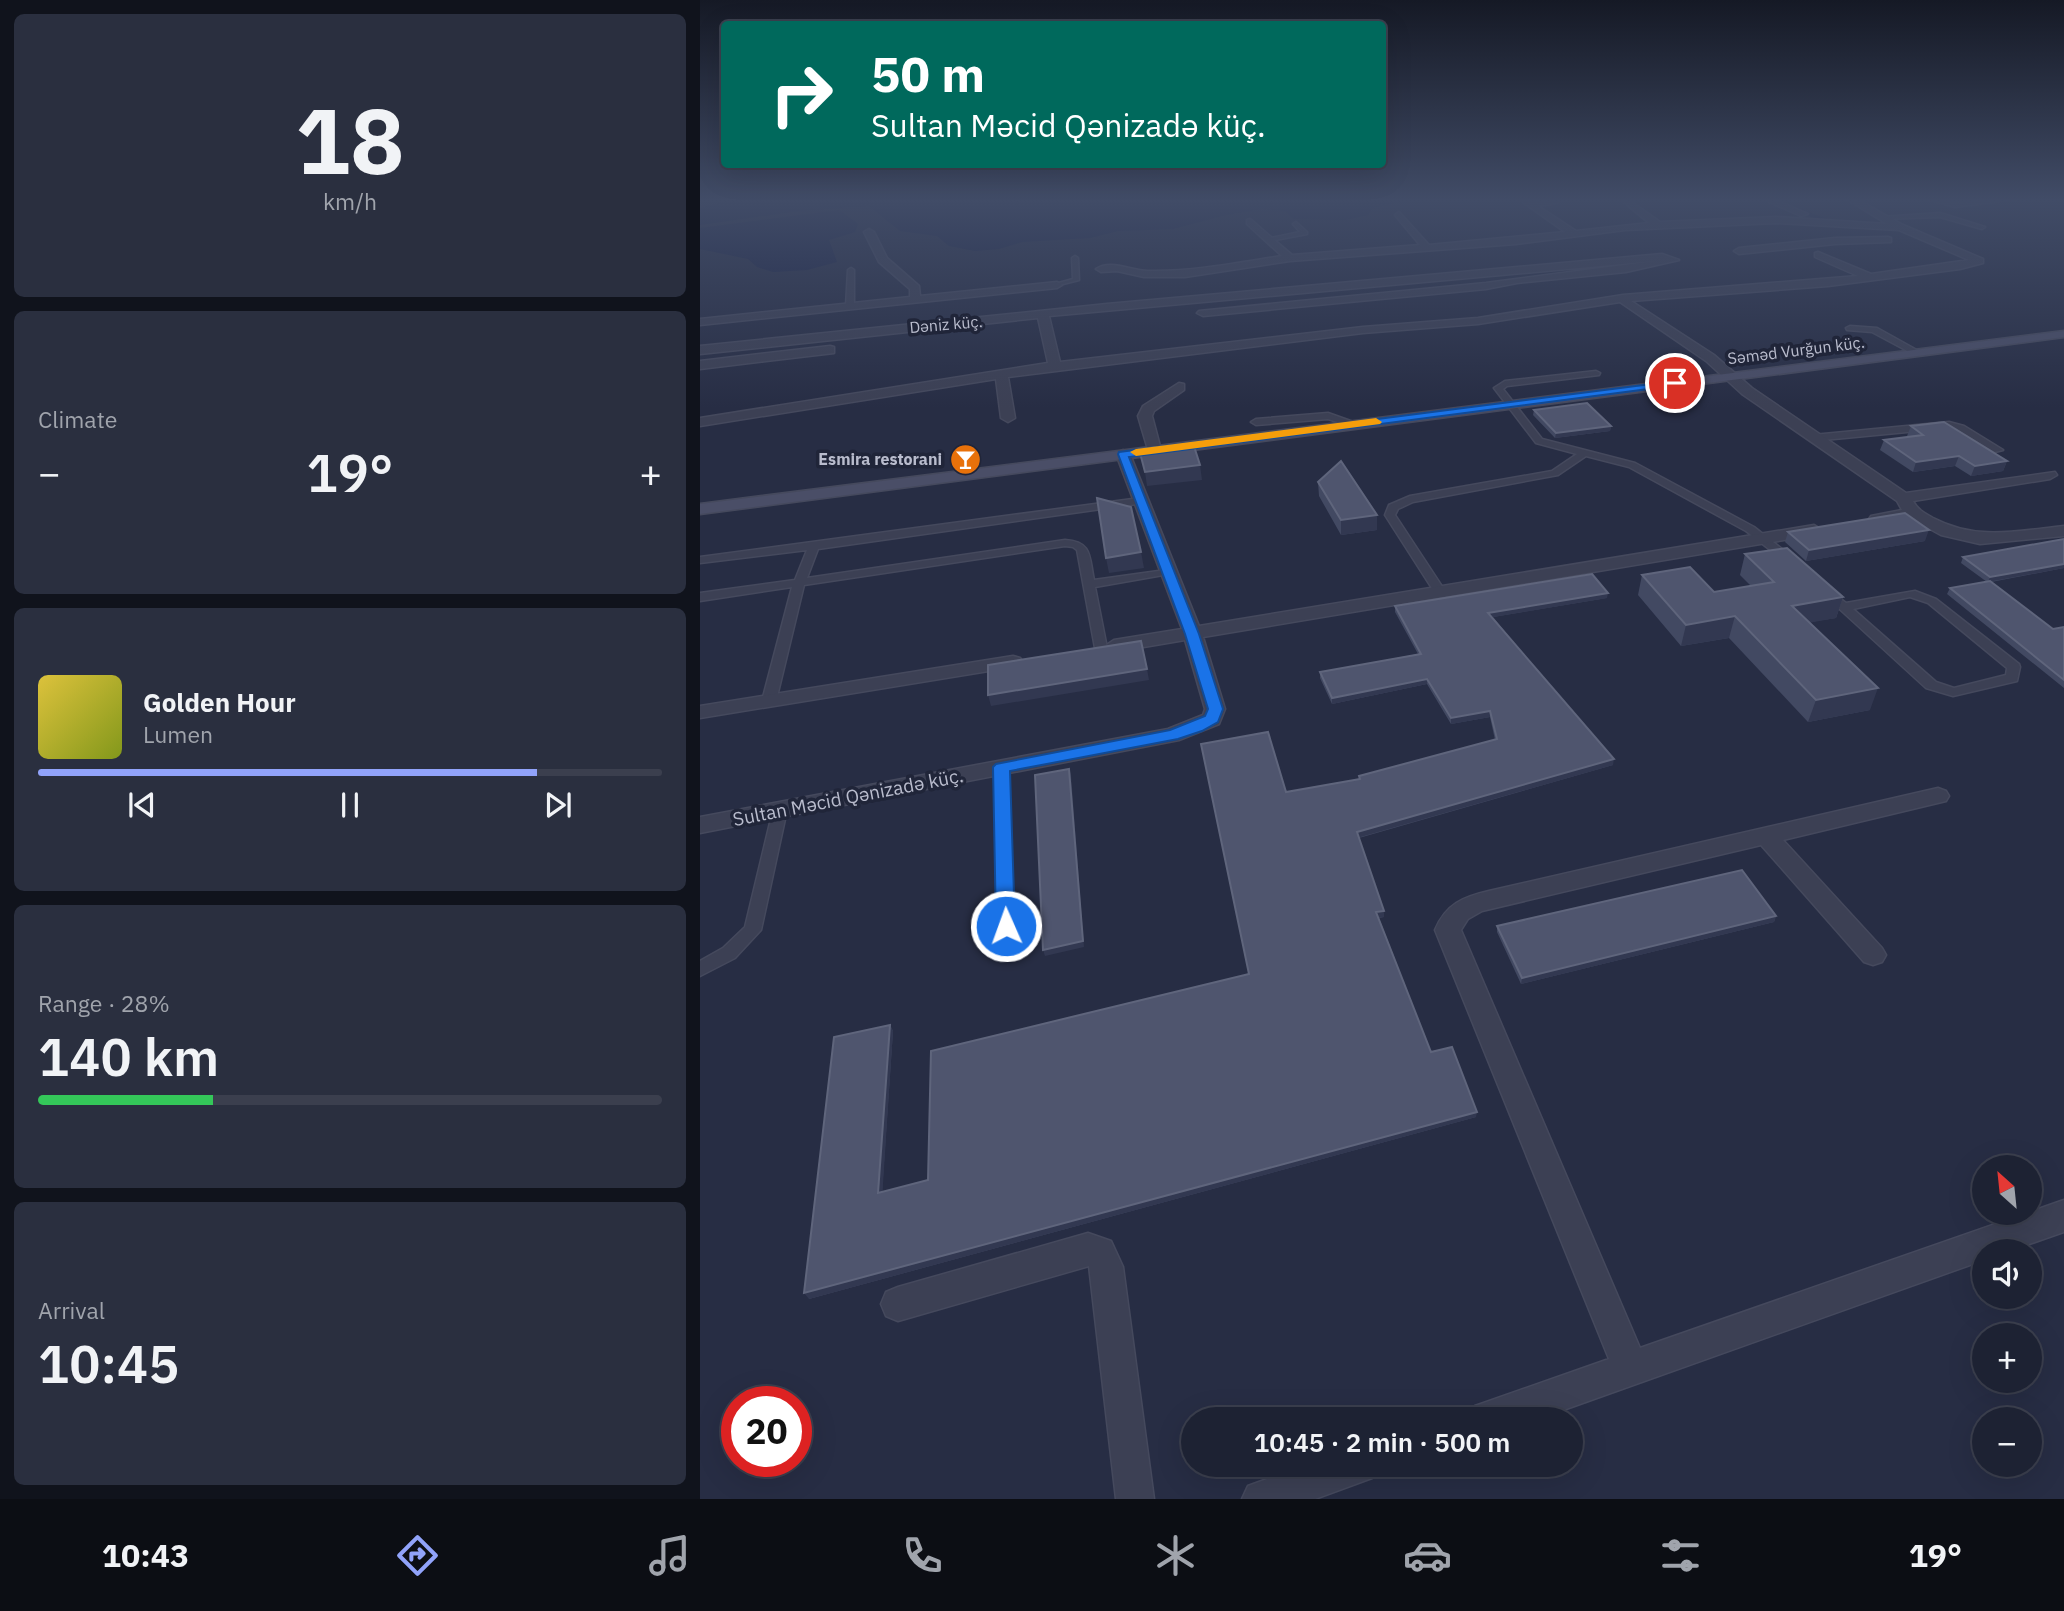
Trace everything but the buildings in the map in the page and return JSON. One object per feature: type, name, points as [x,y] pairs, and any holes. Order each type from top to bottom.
[{"type":"main road","name":"Səməd Vurğun küç.","points":[[700,509],[2064,334]]},
{"type":"street","points":[[892,268],[915,288],[915,299]]},
{"type":"street","points":[[1101,269],[1117,268],[1144,274],[1173,275],[1221,268]]},
{"type":"street","name":"Dəniz küç.","points":[[700,350],[794,339],[1040,324],[1192,300],[1536,268]]},
{"type":"street","points":[[1569,268],[1605,300]]},
{"type":"street","name":"Dəniz küç.","points":[[1575,276],[1625,268]]},
{"type":"street","points":[[1847,268],[1871,278]]},
{"type":"street","points":[[700,422],[1055,366],[1206,330],[1378,312],[1478,321],[1605,300],[1828,284],[1945,268]]},
{"type":"street","points":[[1173,275],[1185,295],[1192,300],[1206,330]]},
{"type":"street","points":[[1206,330],[1378,312],[1396,294],[1575,276]]},
{"type":"street","points":[[1386,282],[1396,294]]},
{"type":"street","points":[[700,322],[1057,285]]},
{"type":"street","points":[[1623,299],[1710,358],[1747,391],[1947,532],[1980,539],[2064,531]]},
{"type":"street","points":[[793,312],[794,339]]},
{"type":"street","points":[[1040,324],[1055,366]]},
{"type":"street","name":"Dəniz küç.","points":[[700,365],[903,342]]},
{"type":"street","points":[[1001,374],[1008,418]]},
{"type":"street","points":[[1154,450],[1145,416],[1148,410],[1179,387]]},
{"type":"street","name":"Sultan Məcid Qənizadə küç.","points":[[700,825],[1172,735],[1212,719],[1216,709],[1192,634],[1123,454]]},
{"type":"street","points":[[1858,522],[1907,505],[2050,475]]},
{"type":"street","points":[[1095,649],[1832,527]]},
{"type":"street","points":[[700,712],[1035,658]]},
{"type":"street","points":[[1631,1369],[1448,930],[1453,915],[1466,906],[1938,796]]},
{"type":"street","points":[[1766,836],[1873,955]]},
{"type":"street","points":[[1523,1407],[2064,1216]]},
{"type":"street","points":[[898,1304],[1088,1249],[1100,1252],[1107,1267],[1135,1499]]},
{"type":"street","points":[[1261,1499],[1324,1477]]},
{"type":"lane","points":[[1057,285],[1076,280],[1075,268]]},
{"type":"lane","points":[[850,270],[850,306]]},
{"type":"lane","points":[[1850,328],[1874,330],[1918,353]]},
{"type":"lane","points":[[1596,373],[1498,388],[1539,441],[1632,465],[1765,538],[1804,572]]},
{"type":"lane","points":[[1256,422],[1328,416],[1354,424]]},
{"type":"lane","points":[[1813,438],[1937,425],[1961,428],[1998,450]]},
{"type":"lane","points":[[1438,592],[1390,515],[1392,507],[1410,499],[1555,473],[1583,454]]},
{"type":"lane","points":[[700,561],[1140,501]]},
{"type":"lane","points":[[700,597],[1065,543],[1076,544],[1082,549],[1090,584],[1095,649]]},
{"type":"lane","points":[[769,701],[799,583],[814,546]]},
{"type":"lane","points":[[1090,584],[1169,571]]},
{"type":"lane","points":[[1814,581],[1843,607],[1931,685],[1953,692],[2012,678],[2014,667],[1932,601],[1910,593],[1843,607]]},
{"type":"lane","points":[[1001,767],[1006,926]]},
{"type":"lane","points":[[700,968],[729,953],[753,930],[780,810]]},
{"type":"water","points":[[760,268],[815,268],[807,270],[773,272]]},
{"type":"slow traffic","points":[[1136,452],[1376,422]]},
{"type":"place","name":"Esmira restorani","points":[[965,459]]},
{"type":"route","points":[[1006,926],[1001,767],[1172,735],[1212,719],[1216,709],[1192,634],[1123,454],[1675,383]]}]
